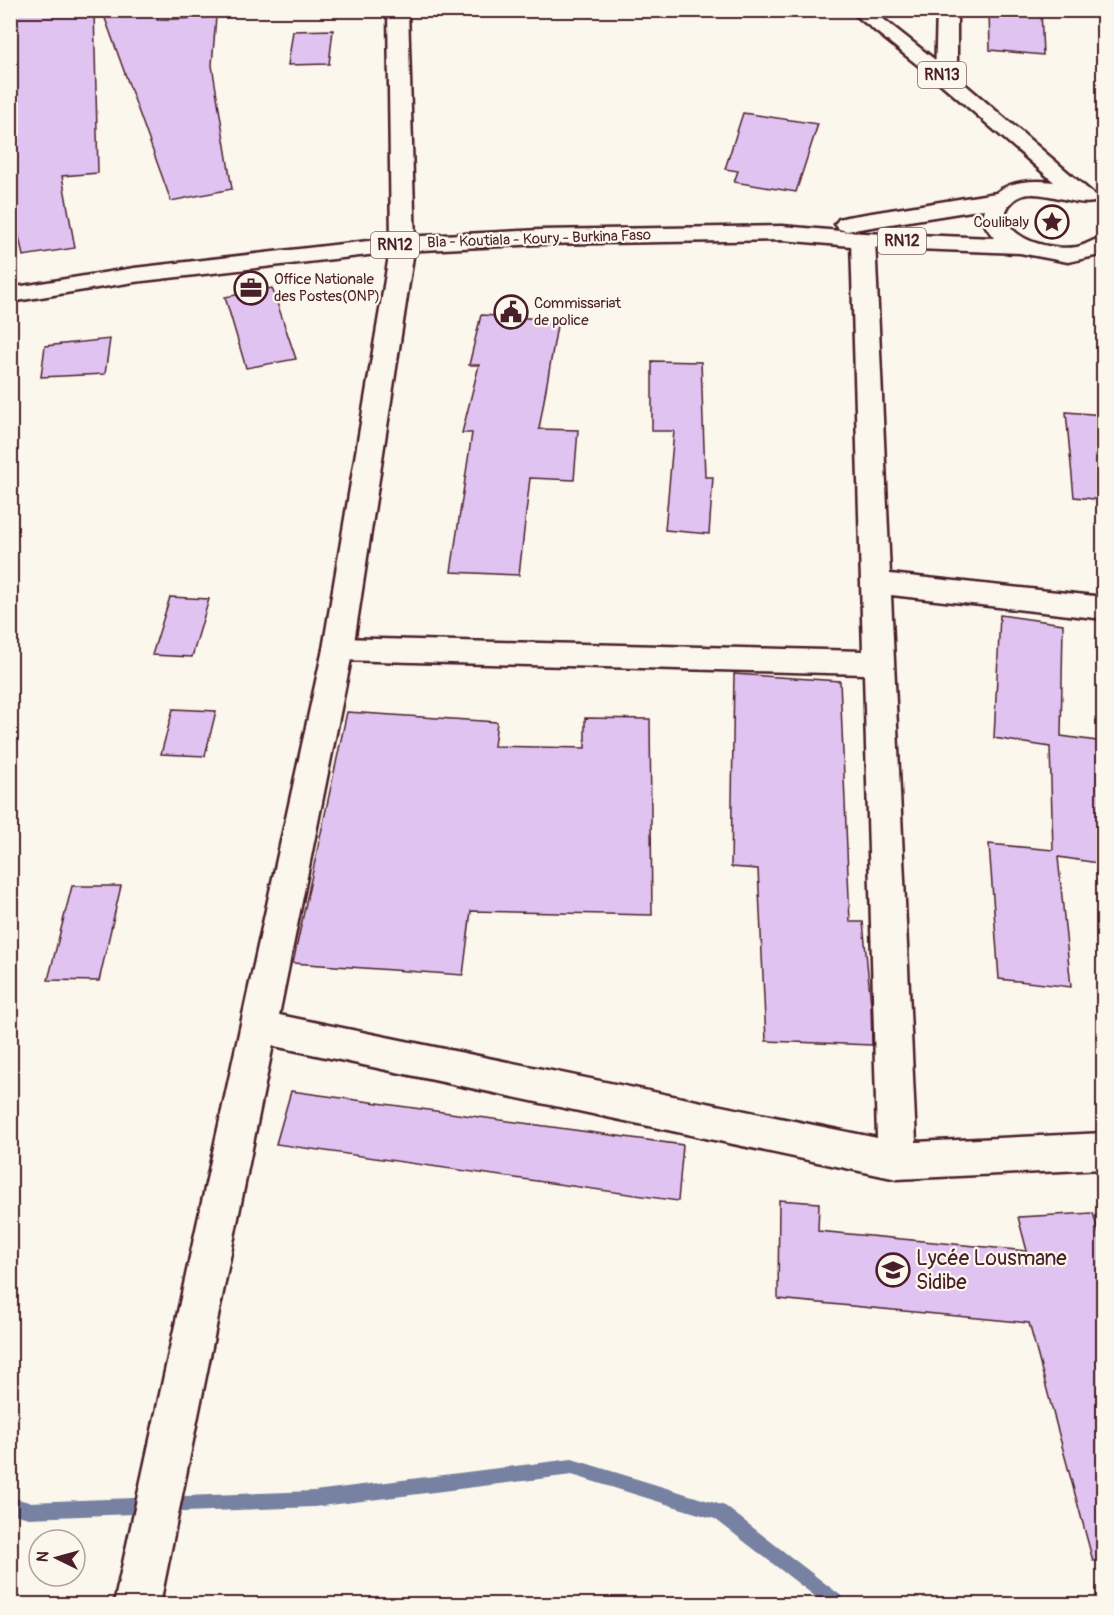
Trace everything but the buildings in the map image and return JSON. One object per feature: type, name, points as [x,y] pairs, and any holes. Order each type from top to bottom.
[{"type":"main road","points":[[136,1605],[339,649],[403,244],[398,10]]},
{"type":"main road","name":"RN13","points":[[859,10],[946,78],[1021,144],[1098,205]]},
{"type":"main road","points":[[946,78],[947,10]]},
{"type":"main road","points":[[1021,144],[1009,195],[995,209],[994,216],[998,227],[1022,246],[1058,255],[1078,254],[1103,245]]},
{"type":"main road","points":[[1009,195],[1050,188],[1098,205]]},
{"type":"main road","name":"RN12","points":[[783,232],[920,213],[1009,195]]},
{"type":"main road","name":"Bla - Koutiala - Koury - Burkina Faso","points":[[10,295],[134,275],[403,244],[540,237],[783,232]]},
{"type":"main road","name":"RN12","points":[[783,232],[863,240],[1022,246]]},
{"type":"main road","points":[[863,240],[897,1161]]},
{"type":"main road","points":[[875,583],[1104,608]]},
{"type":"main road","points":[[339,649],[879,663]]},
{"type":"main road","points":[[260,1027],[897,1161],[1104,1151]]},
{"type":"waterway","points":[[10,1505],[29,1510],[314,1499],[572,1467],[719,1512],[838,1604]]},
{"type":"place","name":"Coulibaly","points":[[1052,222]]},
{"type":"place","name":"Office Nationale des Postes(ONP)","points":[[251,288]]},
{"type":"place","name":"Commissariat de police","points":[[511,312]]},
{"type":"place","name":"Lycée Lousmane Sidibe","points":[[893,1270]]}]
